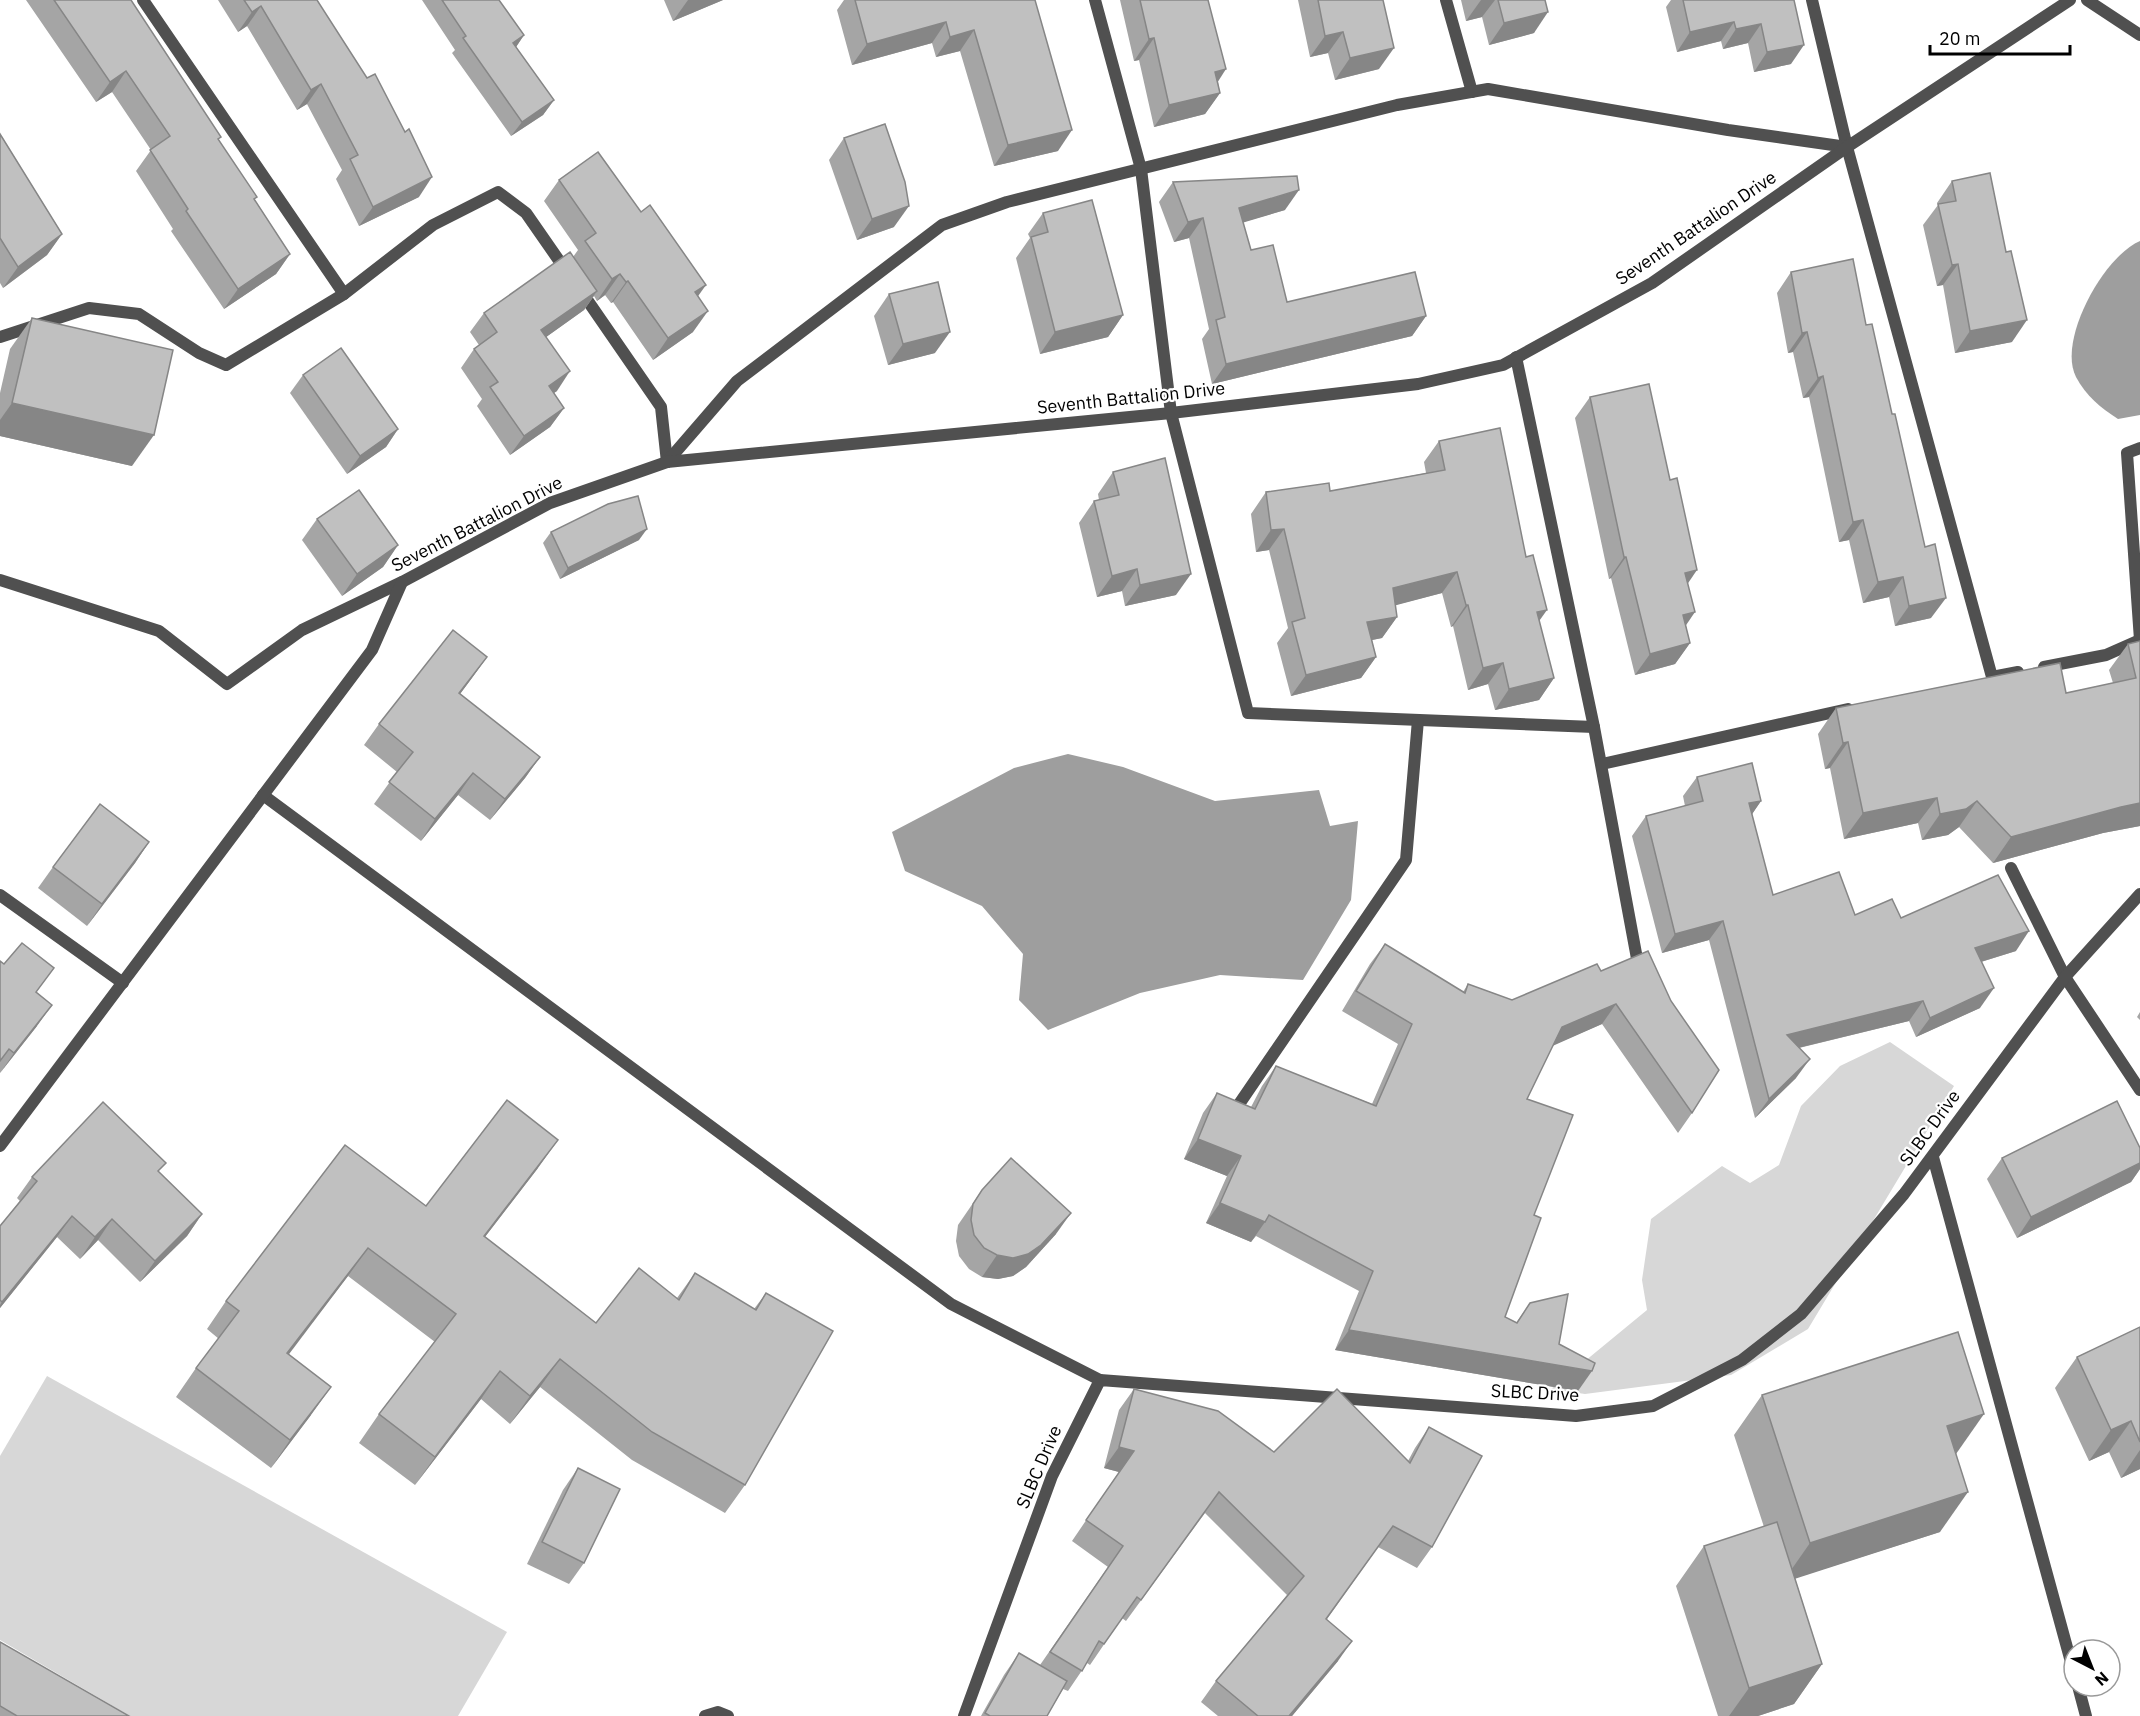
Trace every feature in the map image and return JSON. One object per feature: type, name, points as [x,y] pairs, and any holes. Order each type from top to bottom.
[{"type":"street","points":[[143,0],[344,294]]},
{"type":"street","points":[[1095,0],[1141,169],[1171,412],[1248,713],[1594,727]]},
{"type":"street","points":[[1446,0],[1472,92]]},
{"type":"street","points":[[1812,0],[1847,147],[1987,678],[2106,655],[2140,640],[2127,453],[2140,448]]},
{"type":"street","name":"Seventh Battalion Drive","points":[[0,580],[159,631],[227,684],[302,630],[402,582],[550,503],[667,462],[1171,412],[1418,384],[1503,365],[1652,283],[1847,147],[2070,0]]},
{"type":"street","points":[[2087,0],[2140,35]]},
{"type":"street","points":[[667,462],[737,381],[942,225],[1007,202],[1397,105],[1488,89],[1728,130],[1847,147]]},
{"type":"street","points":[[0,337],[89,308],[139,314],[199,353],[226,365],[344,294],[434,225],[498,192],[526,213],[661,407],[667,462]]},
{"type":"street","points":[[1516,357],[1602,764],[1638,964]]},
{"type":"street","points":[[0,1146],[372,650],[402,582]]},
{"type":"street","points":[[1602,764],[1866,705]]},
{"type":"street","points":[[1233,1113],[1406,860],[1418,720]]},
{"type":"street","points":[[263,795],[951,1304],[1100,1380]]},
{"type":"street","points":[[2011,868],[2065,977],[2140,1090]]},
{"type":"street","name":"SLBC Drive","points":[[964,1716],[1052,1476],[1100,1380],[1576,1416],[1653,1406],[1742,1360],[1801,1314],[1933,1157],[2065,977],[2140,894]]},
{"type":"street","points":[[0,895],[123,983]]},
{"type":"street","points":[[0,1122],[11,1131]]},
{"type":"street","points":[[1933,1157],[2064,1638]]},
{"type":"street","points":[[2081,1698],[2086,1716]]},
{"type":"street","points":[[705,1716],[718,1712],[728,1716]]},
{"type":"shaded area","points":[[2140,241],[2140,415],[2118,419],[2094,401],[2080,384],[2072,361],[2073,342],[2078,322],[2099,281],[2112,263]]},
{"type":"shaded area","points":[[1068,754],[1123,767],[1215,801],[1319,790],[1330,826],[1358,821],[1351,900],[1303,980],[1220,975],[1140,993],[1048,1030],[1019,1000],[1023,954],[982,906],[905,871],[892,832],[1014,768]]},
{"type":"shaded area","points":[[1890,1042],[1954,1086],[1808,1329],[1731,1375],[1585,1394],[1551,1389],[1647,1310],[1642,1280],[1651,1219],[1722,1166],[1750,1183],[1779,1165],[1801,1106],[1840,1066]]},
{"type":"shaded area","points":[[47,1376],[507,1632],[458,1716],[130,1716],[0,1640],[0,1456]]},
{"type":"building","points":[[54,0],[131,0],[221,137],[218,139],[257,197],[254,199],[290,254],[238,289],[186,211],[188,209],[150,150],[170,136],[126,71],[110,82]]},
{"type":"building","points":[[244,0],[317,0],[367,78],[375,74],[405,132],[409,129],[432,177],[373,207],[350,159],[358,155],[321,84],[311,90],[261,6],[252,12]]},
{"type":"building","points":[[442,0],[499,0],[524,35],[513,43],[554,100],[522,122],[463,38],[466,36]]},
{"type":"building","points":[[855,0],[1035,0],[1072,130],[1008,145],[974,30],[950,37],[946,22],[867,44]]},
{"type":"building","points":[[1140,0],[1208,0],[1226,69],[1215,72],[1220,93],[1169,105],[1154,38],[1149,39]]},
{"type":"building","points":[[1318,0],[1383,0],[1394,48],[1350,58],[1343,32],[1325,36]]},
{"type":"building","points":[[1498,0],[1545,0],[1548,12],[1504,23]]},
{"type":"building","points":[[1683,0],[1794,0],[1804,45],[1767,52],[1761,24],[1736,29],[1734,22],[1690,32]]},
{"type":"building","points":[[885,124],[905,182],[909,206],[872,219],[844,138]]},
{"type":"building","points":[[0,134],[62,234],[18,267],[0,238]]},
{"type":"building","points":[[598,152],[641,212],[650,205],[706,285],[695,292],[708,311],[668,338],[628,281],[626,282],[620,274],[612,279],[585,241],[596,233],[559,180]]},
{"type":"building","points":[[1990,173],[2006,252],[2011,251],[2027,320],[1970,331],[1958,264],[1952,265],[1938,204],[1956,201],[1952,181]]},
{"type":"building","points":[[1297,176],[1299,190],[1239,208],[1251,250],[1273,245],[1287,302],[1415,272],[1426,316],[1226,364],[1216,320],[1225,317],[1203,218],[1188,222],[1173,182]]},
{"type":"building","points":[[1092,200],[1123,315],[1055,332],[1031,237],[1048,232],[1043,213]]},
{"type":"building","points":[[570,252],[597,291],[541,330],[570,371],[549,386],[564,408],[524,436],[490,387],[498,382],[474,349],[497,332],[484,313]]},
{"type":"building","points":[[1853,259],[1866,325],[1872,324],[1925,547],[1935,544],[1946,598],[1909,606],[1903,577],[1878,582],[1863,520],[1853,522],[1823,376],[1818,378],[1807,332],[1802,333],[1791,272]]},
{"type":"building","points":[[938,282],[950,332],[903,344],[889,294]]},
{"type":"building","points":[[32,318],[173,350],[154,435],[12,403]]},
{"type":"building","points":[[341,348],[398,429],[360,456],[303,375]]},
{"type":"building","points":[[1649,384],[1670,480],[1677,478],[1697,570],[1685,573],[1695,612],[1683,615],[1690,643],[1650,654],[1626,557],[1624,557],[1590,397]]},
{"type":"building","points":[[1500,428],[1526,557],[1533,555],[1547,610],[1537,612],[1554,678],[1509,689],[1503,663],[1483,668],[1468,605],[1466,605],[1457,572],[1393,588],[1397,617],[1367,622],[1376,657],[1306,675],[1292,622],[1305,618],[1284,529],[1271,530],[1266,492],[1329,483],[1330,491],[1445,470],[1439,441]]},
{"type":"building","points":[[1165,458],[1191,574],[1140,585],[1137,569],[1112,576],[1094,501],[1119,495],[1113,472]]},
{"type":"building","points":[[359,490],[398,545],[357,574],[317,519]]},
{"type":"building","points":[[638,496],[647,529],[568,568],[551,532],[608,504]]},
{"type":"building","points":[[453,630],[487,657],[459,693],[540,757],[505,799],[473,773],[435,819],[389,782],[413,752],[379,724]]},
{"type":"building","points":[[2140,641],[2140,803],[2011,837],[1977,801],[1966,809],[1940,814],[1937,798],[1863,813],[1848,742],[1843,743],[1836,708],[2060,663],[2066,693],[2136,678],[2128,644]]},
{"type":"building","points":[[1752,763],[1761,801],[1749,803],[1773,895],[1839,872],[1855,915],[1892,899],[1901,918],[1998,875],[2029,931],[1975,948],[1994,988],[1930,1018],[1923,1001],[1787,1035],[1810,1059],[1769,1099],[1723,921],[1675,934],[1646,816],[1703,801],[1697,777]]},
{"type":"building","points":[[100,804],[149,842],[102,904],[53,867]]},
{"type":"building","points":[[22,943],[54,968],[36,992],[52,1005],[14,1053],[9,1049],[0,1061],[0,961],[4,964]]},
{"type":"building","points":[[1385,944],[1465,993],[1468,984],[1512,1000],[1597,964],[1601,971],[1648,951],[1671,1001],[1719,1070],[1692,1113],[1616,1004],[1562,1027],[1527,1099],[1573,1115],[1534,1215],[1541,1218],[1505,1317],[1517,1323],[1530,1303],[1568,1294],[1559,1344],[1595,1363],[1592,1371],[1349,1330],[1373,1271],[1269,1215],[1265,1222],[1220,1203],[1241,1156],[1198,1139],[1217,1093],[1255,1109],[1276,1066],[1376,1106],[1412,1024],[1356,991]]},
{"type":"building","points":[[507,1100],[558,1140],[484,1236],[596,1323],[639,1268],[679,1300],[695,1273],[756,1310],[766,1293],[833,1331],[745,1485],[652,1432],[560,1359],[530,1396],[500,1371],[435,1457],[379,1414],[456,1314],[368,1248],[287,1353],[331,1387],[290,1440],[196,1368],[239,1311],[226,1301],[345,1145],[426,1206]]},
{"type":"building","points":[[2117,1101],[2140,1148],[2140,1163],[2031,1217],[2002,1158]]},
{"type":"building","points":[[103,1102],[166,1163],[158,1171],[202,1214],[155,1261],[112,1219],[95,1237],[72,1216],[2,1302],[0,1300],[0,1226],[37,1181],[32,1177]]},
{"type":"building","points":[[1011,1158],[1071,1213],[1041,1245],[1028,1254],[1013,1258],[997,1255],[984,1248],[974,1235],[971,1220],[973,1204],[982,1190]]},
{"type":"building","points":[[2140,1327],[2140,1442],[2131,1421],[2111,1430],[2077,1357]]},
{"type":"building","points":[[1958,1332],[1984,1414],[1947,1426],[1968,1492],[1810,1543],[1762,1395]]},
{"type":"building","points":[[1134,1389],[1218,1411],[1274,1452],[1337,1389],[1410,1463],[1429,1427],[1482,1456],[1432,1547],[1393,1526],[1326,1619],[1352,1641],[1289,1716],[1258,1716],[1216,1681],[1304,1576],[1219,1492],[1141,1600],[1137,1597],[1104,1644],[1099,1641],[1082,1671],[1050,1652],[1123,1546],[1086,1520],[1134,1451],[1119,1447]]},
{"type":"building","points":[[578,1468],[620,1489],[584,1563],[542,1542]]},
{"type":"building","points":[[1777,1522],[1822,1664],[1749,1688],[1704,1546]]},
{"type":"building","points":[[0,1642],[129,1716],[17,1716],[0,1706]]},
{"type":"building","points":[[1019,1653],[1067,1681],[1047,1716],[990,1716],[985,1713]]}]
